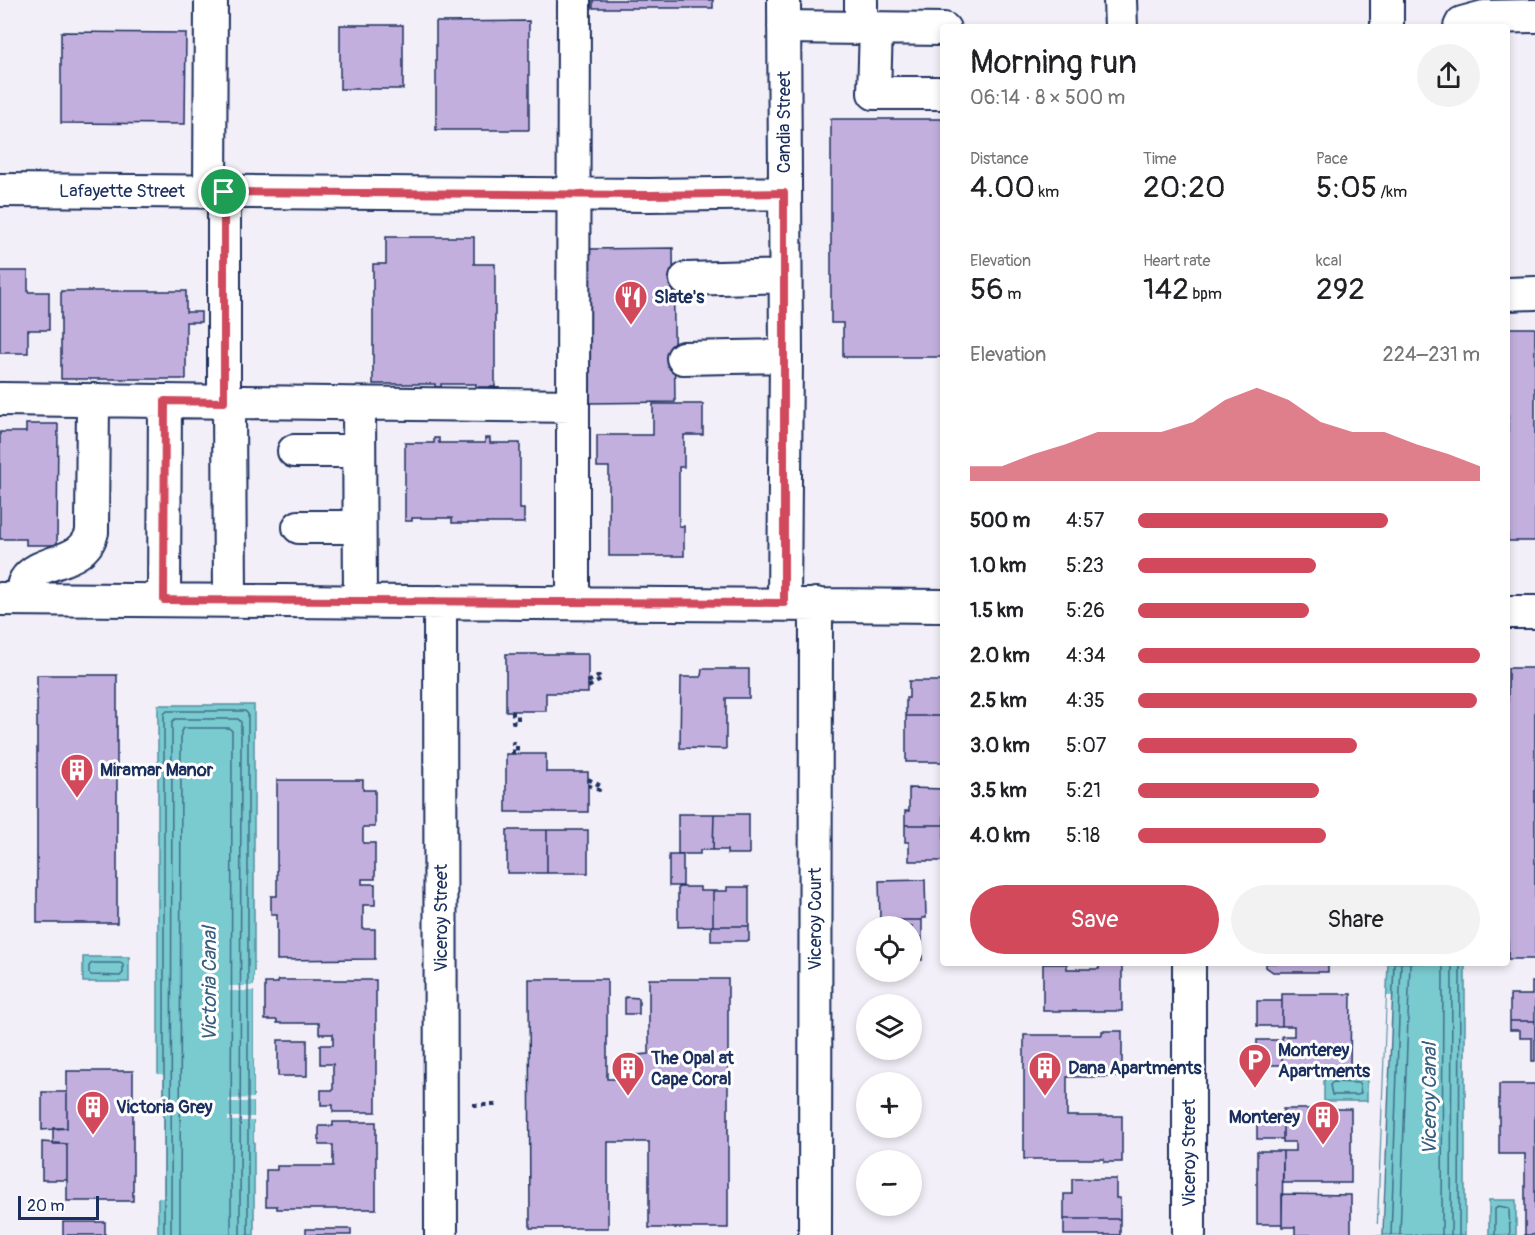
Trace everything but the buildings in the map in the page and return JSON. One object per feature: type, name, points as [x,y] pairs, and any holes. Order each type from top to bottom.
[{"type":"street","points":[[211,0],[226,402],[230,600]]},
{"type":"street","points":[[573,603],[574,0]]},
{"type":"street","points":[[1120,0],[1121,24]]},
{"type":"street","points":[[1387,0],[1387,24]]},
{"type":"street","points":[[784,14],[866,19],[940,28]]},
{"type":"street","name":"Candia Street","points":[[784,14],[786,356],[784,603]]},
{"type":"street","points":[[1488,22],[1535,16]]},
{"type":"street","points":[[866,19],[874,93],[940,93]]},
{"type":"street","name":"Lafayette Street","points":[[0,190],[574,195],[784,193]]},
{"type":"street","points":[[686,279],[785,276]]},
{"type":"street","points":[[1510,294],[1535,293]]},
{"type":"street","points":[[683,358],[786,356]]},
{"type":"street","points":[[0,399],[573,406]]},
{"type":"street","points":[[11,599],[26,578],[34,572],[77,553],[90,541],[92,532],[93,400]]},
{"type":"street","points":[[164,600],[165,401]]},
{"type":"street","points":[[359,404],[360,601]]},
{"type":"street","points":[[294,451],[359,451]]},
{"type":"street","points":[[298,527],[359,527]]},
{"type":"street","points":[[11,599],[940,606]]},
{"type":"street","name":"Viceroy Street","points":[[440,602],[441,1235]]},
{"type":"street","name":"Viceroy Court","points":[[815,1235],[816,604]]},
{"type":"street","points":[[1510,612],[1535,612]]},
{"type":"street","name":"Viceroy Street","points":[[1189,966],[1189,1235]]},
{"type":"path","points":[[588,779],[601,786],[598,790],[588,785]]},
{"type":"path","points":[[473,1105],[499,1105]]},
{"type":"water","name":"Victoria Canal","points":[[158,705],[254,705],[254,1235],[158,1235]]},
{"type":"water","points":[[83,957],[129,957],[129,982],[83,982]]},
{"type":"water","name":"Viceroy Canal","points":[[1388,966],[1465,966],[1465,1235],[1377,1235]]},
{"type":"water","points":[[1324,1076],[1367,1077],[1367,1101],[1324,1101]]},
{"type":"water","points":[[1489,1200],[1516,1200],[1516,1235],[1489,1235]]},
{"type":"pier","points":[[254,972],[257,972],[257,1141],[254,1141],[254,1121],[228,1121],[228,1117],[254,1117],[254,1102],[229,1102],[229,1099],[254,1098],[254,991],[229,991],[229,986],[254,986]]},
{"type":"pier","points":[[1387,996],[1393,996],[1384,1235],[1374,1235],[1375,1224],[1378,1224]]},
{"type":"pier","points":[[155,1073],[164,1075],[164,1198],[155,1198]]},
{"type":"place","name":"Slate's","points":[[631,326]]},
{"type":"place","name":"Miramar Manor","points":[[77,799]]},
{"type":"place","name":"Monterey Apartments","points":[[1255,1089]]},
{"type":"place","name":"The Opal at Cape Coral","points":[[628,1097]]},
{"type":"place","name":"Dana Apartments","points":[[1045,1097]]},
{"type":"place","name":"Victoria Grey","points":[[93,1136]]},
{"type":"place","name":"Monterey","points":[[1323,1146]]},
{"type":"route","points":[[224,192],[649,195],[784,193],[786,356],[784,603],[164,600],[165,401],[224,402],[224,192]]}]
